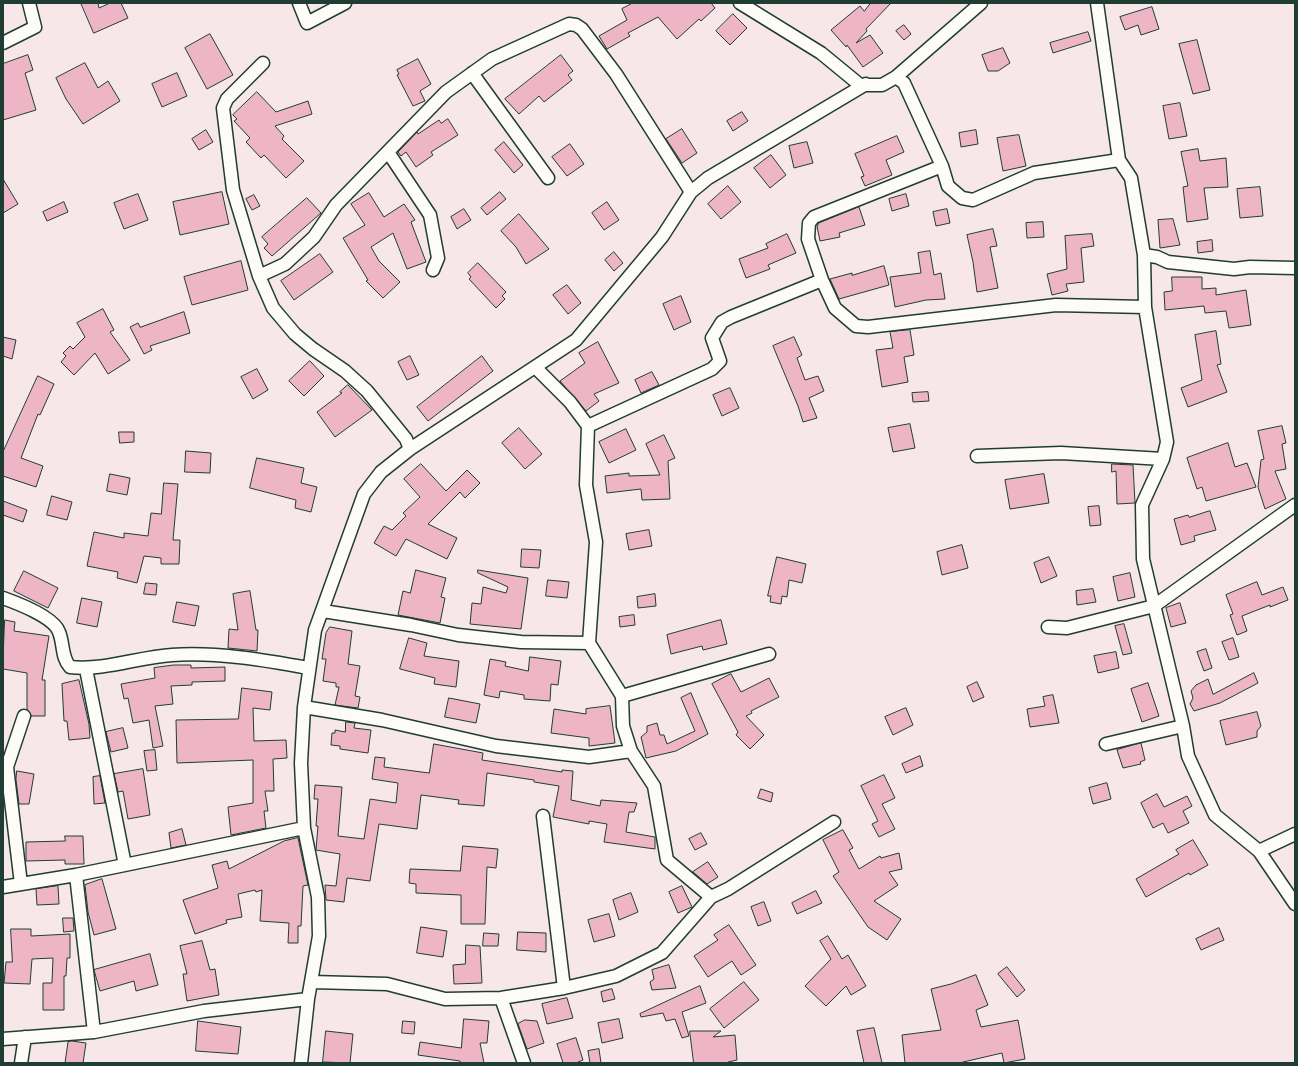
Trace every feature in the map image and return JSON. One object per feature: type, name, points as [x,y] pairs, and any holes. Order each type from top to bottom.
[{"type":"street","points":[[3,42],[35,27],[29,3]]},
{"type":"street","points":[[299,3],[307,23],[345,3]]},
{"type":"street","points":[[740,3],[821,53],[860,85],[882,85],[896,77],[981,3]]},
{"type":"street","points":[[1097,3],[1119,160],[1130,178],[1144,256],[1145,308],[1167,442],[1163,459],[1142,505],[1142,559],[1183,726],[1188,756],[1215,815],[1259,851],[1295,904]]},
{"type":"street","points":[[259,276],[284,264],[314,238],[336,205],[446,92],[492,59],[569,24],[576,25],[582,29],[616,74],[691,192]]},
{"type":"street","points":[[263,63],[227,98],[223,108],[233,190],[259,276],[273,308],[295,334],[367,391],[406,440],[410,449]]},
{"type":"street","points":[[472,73],[548,178]]},
{"type":"street","points":[[896,77],[904,83],[942,166],[948,186],[962,198],[973,200],[1034,173],[1119,160]]},
{"type":"street","points":[[301,1063],[308,999],[319,936],[318,897],[304,828],[301,763],[308,668],[315,630],[323,611],[345,542],[364,494],[381,472],[410,449],[576,340],[662,237],[691,192],[708,178],[866,84]]},
{"type":"street","points":[[388,152],[430,215],[438,258],[433,270]]},
{"type":"street","points":[[942,166],[814,217],[809,223],[808,239],[822,280],[835,308],[856,326],[876,326],[1056,305],[1145,308]]},
{"type":"street","points":[[1144,256],[1157,257],[1168,262],[1234,269],[1250,266],[1295,268]]},
{"type":"street","points":[[588,426],[712,369],[720,361],[712,338],[722,322],[822,280]]},
{"type":"street","points":[[536,367],[570,402],[588,426],[586,485],[596,542],[589,643],[622,696],[623,726],[631,751],[654,786],[667,860],[711,897]]},
{"type":"street","points":[[977,456],[1061,453],[1163,459]]},
{"type":"street","points":[[1048,627],[1067,628],[1154,606],[1295,505]]},
{"type":"street","points":[[3,598],[28,608],[50,622],[59,630],[65,661],[70,667],[86,669],[173,655],[245,657],[308,668]]},
{"type":"street","points":[[323,611],[411,625],[458,636],[521,642],[589,643]]},
{"type":"street","points":[[622,696],[769,654]]},
{"type":"street","points":[[86,669],[125,865]]},
{"type":"street","points":[[304,707],[382,720],[496,746],[589,757],[631,751]]},
{"type":"street","points":[[21,884],[5,767],[24,716]]},
{"type":"street","points":[[1106,744],[1183,726]]},
{"type":"street","points":[[543,816],[564,988]]},
{"type":"street","points":[[312,982],[388,984],[445,999],[501,998],[564,988],[616,976],[662,953],[711,897],[728,889],[834,822]]},
{"type":"street","points":[[3,887],[76,875],[304,828]]},
{"type":"street","points":[[1259,851],[1295,834]]},
{"type":"street","points":[[76,875],[94,1032]]},
{"type":"street","points":[[501,998],[524,1063]]},
{"type":"street","points":[[3,1039],[94,1032],[204,1011],[308,999]]},
{"type":"street","points":[[22,1063],[25,1037]]},
{"type":"building","points":[[81,3],[98,3],[99,8],[110,3],[121,3],[128,18],[94,33]]},
{"type":"building","points":[[633,3],[711,3],[715,8],[701,21],[699,19],[677,39],[658,17],[628,33],[630,36],[607,49],[599,36],[627,20],[622,9]]},
{"type":"building","points":[[871,3],[891,3],[866,29],[867,31],[856,43],[870,35],[883,53],[863,67],[847,45],[846,47],[831,30],[860,6],[864,11]]},
{"type":"building","points":[[1152,7],[1159,29],[1141,35],[1138,25],[1125,30],[1120,17]]},
{"type":"building","points":[[733,14],[747,28],[730,45],[716,31]]},
{"type":"building","points":[[904,25],[911,34],[904,40],[896,31]]},
{"type":"building","points":[[1088,32],[1091,41],[1053,53],[1050,43]]},
{"type":"building","points":[[210,34],[233,75],[207,89],[185,48]]},
{"type":"building","points":[[1197,40],[1210,90],[1193,94],[1179,44]]},
{"type":"building","points":[[1003,48],[1010,63],[998,71],[988,71],[982,55]]},
{"type":"building","points":[[28,55],[33,70],[25,73],[36,110],[3,120],[3,64]]},
{"type":"building","points":[[561,55],[573,71],[568,75],[572,80],[544,102],[539,96],[519,114],[505,99]]},
{"type":"building","points":[[418,59],[431,84],[420,91],[425,101],[413,106],[397,75],[399,74],[397,70]]},
{"type":"building","points":[[85,63],[98,88],[108,81],[120,101],[83,124],[66,99],[56,78]]},
{"type":"building","points":[[177,73],[187,96],[162,107],[152,84]]},
{"type":"building","points":[[257,92],[276,112],[308,101],[312,114],[275,126],[284,136],[282,139],[304,161],[286,178],[264,155],[261,158],[246,142],[250,138],[234,121],[237,119],[233,115]]},
{"type":"building","points":[[1180,103],[1187,136],[1169,139],[1163,106]]},
{"type":"building","points":[[742,112],[748,121],[733,131],[727,121]]},
{"type":"building","points":[[448,119],[458,135],[431,152],[433,155],[416,167],[406,152],[401,156],[398,152],[417,132],[418,134],[439,120],[441,123]]},
{"type":"building","points":[[682,129],[697,153],[682,163],[666,139]]},
{"type":"building","points":[[206,130],[213,142],[199,150],[192,139]]},
{"type":"building","points":[[976,130],[978,144],[961,147],[959,133]]},
{"type":"building","points":[[1019,135],[1026,166],[1003,171],[997,138]]},
{"type":"building","points":[[897,136],[904,152],[886,160],[892,175],[865,186],[861,177],[864,176],[855,154]]},
{"type":"building","points":[[504,142],[523,165],[514,173],[495,150]]},
{"type":"building","points":[[807,142],[813,163],[794,168],[789,146]]},
{"type":"building","points":[[570,144],[584,164],[567,176],[552,157]]},
{"type":"building","points":[[1198,149],[1200,161],[1226,158],[1228,187],[1204,188],[1208,219],[1187,222],[1183,187],[1188,186],[1181,152]]},
{"type":"building","points":[[771,155],[786,175],[770,188],[754,168]]},
{"type":"building","points":[[3,179],[18,204],[3,213]]},
{"type":"building","points":[[728,186],[741,202],[721,219],[708,204]]},
{"type":"building","points":[[1260,187],[1263,216],[1240,218],[1237,189]]},
{"type":"building","points":[[222,192],[229,224],[180,235],[173,202]]},
{"type":"building","points":[[500,192],[506,199],[487,215],[481,208]]},
{"type":"building","points":[[369,193],[384,217],[404,204],[415,220],[411,222],[426,262],[407,269],[393,233],[371,247],[379,261],[400,282],[383,298],[366,281],[368,280],[343,238],[365,225],[351,204]]},
{"type":"building","points":[[138,194],[148,220],[124,229],[114,203]]},
{"type":"building","points":[[906,194],[909,206],[892,211],[889,199]]},
{"type":"building","points":[[254,195],[260,206],[252,210],[246,199]]},
{"type":"building","points":[[307,198],[321,213],[272,256],[264,248],[268,244],[262,237]]},
{"type":"building","points":[[64,202],[68,212],[47,221],[43,212]]},
{"type":"building","points":[[607,202],[619,220],[604,230],[592,213]]},
{"type":"building","points":[[859,207],[865,225],[839,233],[840,237],[820,241],[817,226],[819,223]]},
{"type":"building","points":[[464,209],[471,220],[457,229],[451,217]]},
{"type":"building","points":[[947,209],[950,223],[936,226],[933,212]]},
{"type":"building","points":[[519,214],[549,249],[526,264],[516,247],[501,231]]},
{"type":"building","points":[[1173,219],[1180,245],[1160,248],[1158,220]]},
{"type":"building","points":[[1043,222],[1044,237],[1027,238],[1026,223]]},
{"type":"building","points":[[993,229],[997,246],[990,247],[998,288],[977,292],[973,262],[967,235]]},
{"type":"building","points":[[787,234],[796,253],[768,265],[770,269],[746,278],[739,259],[768,248],[766,244]]},
{"type":"building","points":[[1092,234],[1094,246],[1081,248],[1084,282],[1066,284],[1068,291],[1052,295],[1047,274],[1067,269],[1065,236]]},
{"type":"building","points":[[1212,240],[1213,251],[1198,253],[1197,242]]},
{"type":"building","points":[[930,251],[934,275],[941,273],[945,299],[926,300],[895,307],[890,277],[921,273],[918,253]]},
{"type":"building","points":[[614,252],[623,263],[614,271],[605,260]]},
{"type":"building","points":[[320,254],[333,272],[294,300],[281,281]]},
{"type":"building","points":[[241,261],[248,290],[192,305],[184,277]]},
{"type":"building","points":[[478,263],[506,292],[502,296],[505,299],[496,308],[469,279],[471,277],[468,273]]},
{"type":"building","points":[[884,266],[889,285],[839,299],[830,279],[852,273],[852,275]]},
{"type":"building","points":[[1172,277],[1202,277],[1202,289],[1216,288],[1216,295],[1246,290],[1251,325],[1229,328],[1226,311],[1205,313],[1204,306],[1165,310],[1164,292],[1172,291]]},
{"type":"building","points":[[567,285],[581,303],[568,314],[553,295]]},
{"type":"building","points":[[681,296],[691,322],[674,330],[663,304]]},
{"type":"building","points":[[103,309],[114,330],[110,332],[130,360],[108,374],[95,353],[74,375],[61,362],[66,356],[63,353],[70,346],[73,349],[85,337],[77,323]]},
{"type":"building","points":[[184,312],[190,333],[150,346],[152,350],[144,354],[130,327],[138,323],[140,327]]},
{"type":"building","points":[[910,330],[914,355],[904,357],[908,382],[882,387],[876,350],[893,348],[890,332]]},
{"type":"building","points":[[1216,331],[1221,364],[1217,365],[1227,392],[1188,407],[1181,388],[1202,380],[1195,335]]},
{"type":"building","points":[[3,337],[16,340],[12,359],[3,356]]},
{"type":"building","points":[[794,337],[802,355],[797,358],[805,380],[818,376],[824,391],[809,398],[817,418],[803,422],[798,406],[773,346]]},
{"type":"building","points":[[598,342],[619,383],[594,394],[599,401],[586,411],[560,381],[585,363],[579,353]]},
{"type":"building","points":[[410,356],[419,375],[407,380],[398,362]]},
{"type":"building","points":[[482,356],[493,371],[428,421],[417,407]]},
{"type":"building","points":[[310,361],[324,376],[304,396],[289,381]]},
{"type":"building","points":[[257,369],[268,390],[253,399],[241,377]]},
{"type":"building","points":[[652,372],[659,385],[641,393],[635,380]]},
{"type":"building","points":[[38,376],[54,384],[40,415],[38,414],[21,458],[43,466],[36,487],[3,476],[3,452]]},
{"type":"building","points":[[348,385],[372,410],[335,437],[317,412],[342,393],[340,392]]},
{"type":"building","points":[[730,388],[739,408],[722,416],[713,395]]},
{"type":"building","points":[[928,392],[929,401],[913,402],[912,393]]},
{"type":"building","points":[[910,424],[915,448],[893,452],[888,428]]},
{"type":"building","points":[[1282,426],[1286,443],[1282,444],[1286,469],[1275,471],[1286,499],[1265,509],[1258,487],[1261,460],[1264,459],[1258,431]]},
{"type":"building","points":[[519,428],[542,454],[525,469],[502,443]]},
{"type":"building","points":[[626,429],[636,450],[609,463],[599,442]]},
{"type":"building","points":[[119,432],[134,432],[134,442],[120,443]]},
{"type":"building","points":[[664,435],[675,458],[668,461],[670,499],[642,500],[641,489],[607,493],[605,476],[629,473],[629,476],[660,475],[646,444]]},
{"type":"building","points":[[1228,443],[1235,467],[1247,463],[1256,487],[1206,501],[1202,487],[1197,489],[1187,458]]},
{"type":"building","points":[[186,451],[211,453],[210,473],[185,472]]},
{"type":"building","points":[[257,458],[304,468],[301,483],[317,487],[311,512],[295,508],[296,500],[250,488]]},
{"type":"building","points":[[421,464],[446,491],[467,470],[480,483],[465,498],[460,492],[428,524],[457,538],[447,559],[406,539],[396,556],[374,543],[384,526],[392,530],[406,516],[403,513],[420,497],[404,479]]},
{"type":"building","points":[[1112,464],[1133,465],[1135,503],[1117,504],[1116,471],[1112,472]]},
{"type":"building","points":[[110,474],[130,478],[127,495],[107,491]]},
{"type":"building","points":[[1044,474],[1049,503],[1010,509],[1005,480]]},
{"type":"building","points":[[164,483],[178,484],[173,540],[180,540],[179,564],[161,564],[161,558],[144,556],[137,583],[117,578],[118,572],[87,566],[94,532],[124,538],[124,533],[148,536],[151,513],[161,514]]},
{"type":"building","points":[[52,496],[72,502],[67,520],[47,515]]},
{"type":"building","points":[[3,501],[27,510],[23,522],[3,515]]},
{"type":"building","points":[[1099,506],[1101,525],[1090,526],[1088,507]]},
{"type":"building","points":[[1210,511],[1216,530],[1194,536],[1195,541],[1181,545],[1174,519],[1188,515],[1189,517]]},
{"type":"building","points":[[649,530],[652,546],[629,550],[626,534]]},
{"type":"building","points":[[962,545],[968,568],[942,575],[937,552]]},
{"type":"building","points":[[522,549],[541,550],[539,568],[521,567]]},
{"type":"building","points":[[777,557],[806,564],[802,583],[789,580],[787,597],[782,596],[781,604],[770,602],[771,596],[768,596]]},
{"type":"building","points":[[1049,557],[1057,576],[1041,583],[1034,563]]},
{"type":"building","points":[[416,570],[446,578],[441,597],[445,598],[440,623],[398,615],[403,591],[410,593]]},
{"type":"building","points":[[478,570],[528,578],[521,629],[470,624],[472,603],[481,604],[483,587],[506,593],[508,587],[478,573]]},
{"type":"building","points":[[24,571],[58,588],[48,608],[14,591]]},
{"type":"building","points":[[1130,573],[1135,597],[1118,601],[1113,577]]},
{"type":"building","points":[[548,580],[569,582],[567,598],[546,596]]},
{"type":"building","points":[[1257,582],[1262,595],[1283,587],[1288,600],[1242,616],[1247,631],[1237,635],[1230,615],[1233,614],[1226,595]]},
{"type":"building","points":[[146,583],[157,584],[156,595],[144,594]]},
{"type":"building","points":[[1093,589],[1096,602],[1077,605],[1076,591]]},
{"type":"building","points":[[250,591],[256,630],[258,630],[257,651],[228,648],[229,629],[238,630],[233,594]]},
{"type":"building","points":[[655,594],[656,606],[638,608],[637,597]]},
{"type":"building","points":[[82,598],[102,602],[97,627],[77,623]]},
{"type":"building","points":[[177,602],[199,606],[195,626],[173,622]]},
{"type":"building","points":[[1180,603],[1186,623],[1171,627],[1166,608]]},
{"type":"building","points":[[634,615],[635,625],[620,627],[619,617]]},
{"type":"building","points":[[5,620],[15,622],[14,631],[49,636],[42,680],[45,680],[45,716],[31,716],[27,709],[27,673],[3,669]]},
{"type":"building","points":[[721,620],[727,644],[703,650],[702,646],[671,654],[667,635]]},
{"type":"building","points":[[1124,624],[1132,653],[1123,655],[1115,626]]},
{"type":"building","points":[[330,627],[352,631],[348,664],[360,666],[355,696],[360,697],[358,708],[335,705],[339,687],[336,687],[336,683],[323,681],[326,659],[322,659],[326,633]]},
{"type":"building","points":[[409,638],[427,643],[424,656],[459,661],[456,687],[434,684],[435,678],[400,669]]},
{"type":"building","points":[[1233,638],[1239,657],[1229,660],[1222,642]]},
{"type":"building","points":[[1206,649],[1212,668],[1204,671],[1197,652]]},
{"type":"building","points":[[1116,652],[1119,668],[1098,673],[1094,656]]},
{"type":"building","points":[[530,657],[561,661],[558,685],[551,684],[550,701],[524,699],[524,695],[500,691],[499,698],[484,695],[490,659],[506,662],[505,666],[528,671]]},
{"type":"building","points":[[174,665],[191,665],[191,668],[225,667],[225,681],[192,682],[192,685],[171,686],[173,704],[155,706],[163,746],[153,748],[149,720],[133,723],[128,698],[124,699],[121,684],[155,678],[154,668]]},
{"type":"building","points":[[1254,673],[1258,683],[1220,703],[1194,711],[1190,704],[1193,698],[1191,691],[1196,685],[1208,679],[1213,694]]},
{"type":"building","points":[[731,674],[741,692],[769,678],[779,697],[751,711],[752,713],[746,716],[764,735],[750,749],[736,735],[738,732],[712,684]]},
{"type":"building","points":[[79,680],[89,724],[90,738],[69,740],[67,721],[64,721],[62,684]]},
{"type":"building","points":[[977,682],[984,697],[973,702],[967,687]]},
{"type":"building","points":[[1148,683],[1159,716],[1142,722],[1131,689]]},
{"type":"building","points":[[242,688],[272,692],[270,710],[253,708],[254,741],[286,740],[287,758],[273,759],[274,791],[265,791],[268,811],[264,811],[266,828],[231,835],[228,807],[253,803],[253,760],[177,763],[176,720],[238,719]]},
{"type":"building","points":[[691,693],[708,734],[676,751],[646,758],[641,737],[647,732],[647,726],[657,723],[660,735],[664,735],[667,744],[695,731],[681,698]]},
{"type":"building","points":[[1053,695],[1059,723],[1030,727],[1027,709],[1045,706],[1043,697]]},
{"type":"building","points":[[449,698],[480,704],[476,723],[445,717]]},
{"type":"building","points":[[610,706],[615,743],[589,746],[589,738],[551,733],[554,709],[586,714],[586,709]]},
{"type":"building","points":[[906,708],[913,725],[893,735],[885,717]]},
{"type":"building","points":[[1257,712],[1261,726],[1257,731],[1257,737],[1226,745],[1220,721]]},
{"type":"building","points":[[346,722],[355,723],[354,728],[371,730],[368,753],[340,749],[340,746],[331,745],[332,733],[335,733],[335,730],[345,732]]},
{"type":"building","points":[[123,728],[128,748],[111,752],[106,732]]},
{"type":"building","points":[[1141,743],[1145,760],[1140,762],[1141,764],[1123,768],[1117,750]]},
{"type":"building","points":[[434,744],[483,753],[482,760],[562,772],[562,770],[573,771],[571,800],[600,806],[601,800],[637,803],[634,812],[629,812],[626,832],[655,837],[655,849],[604,842],[607,824],[589,821],[589,824],[553,817],[559,786],[534,782],[534,780],[487,773],[484,806],[458,804],[459,800],[421,795],[417,829],[379,824],[370,881],[347,878],[344,902],[326,900],[325,885],[336,886],[340,854],[316,850],[318,799],[314,799],[315,785],[342,787],[338,836],[364,839],[370,799],[396,803],[398,783],[372,779],[375,757],[385,758],[384,767],[429,773]]},
{"type":"building","points":[[155,750],[157,770],[147,771],[144,751]]},
{"type":"building","points":[[920,756],[923,766],[906,773],[902,764]]},
{"type":"building","points":[[143,769],[150,815],[128,819],[123,791],[118,792],[114,774]]},
{"type":"building","points":[[17,771],[34,774],[29,804],[19,804],[16,780]]},
{"type":"building","points":[[884,775],[895,798],[882,804],[895,829],[879,837],[872,824],[878,821],[861,786]]},
{"type":"building","points":[[100,776],[105,803],[94,804],[93,777]]},
{"type":"building","points":[[1107,783],[1111,799],[1093,804],[1089,788]]},
{"type":"building","points":[[761,789],[773,793],[771,802],[758,798]]},
{"type":"building","points":[[1157,794],[1164,807],[1187,796],[1192,806],[1183,811],[1189,823],[1168,833],[1163,823],[1153,828],[1141,803]]},
{"type":"building","points":[[182,829],[186,845],[171,848],[169,833]]},
{"type":"building","points":[[843,830],[853,848],[849,850],[859,869],[880,856],[881,858],[899,853],[902,869],[889,872],[898,885],[874,901],[901,919],[887,940],[868,927],[833,876],[839,872],[823,840]]},
{"type":"building","points":[[701,833],[707,844],[695,850],[689,839]]},
{"type":"building","points":[[65,836],[83,836],[84,864],[65,864],[65,860],[26,861],[26,842],[65,841]]},
{"type":"building","points":[[298,838],[308,885],[303,886],[301,926],[298,926],[298,943],[288,943],[289,923],[260,921],[262,890],[238,894],[242,917],[226,920],[227,923],[195,934],[183,900],[218,888],[212,865],[227,861],[229,869],[284,841]]},
{"type":"building","points":[[1193,840],[1208,865],[1190,875],[1189,873],[1146,897],[1136,879],[1179,854],[1176,850]]},
{"type":"building","points":[[463,846],[498,849],[496,868],[487,867],[485,924],[461,924],[461,895],[416,893],[416,884],[409,883],[410,869],[460,871]]},
{"type":"building","points":[[708,862],[718,877],[707,884],[693,872]]},
{"type":"building","points":[[102,879],[116,929],[94,935],[88,912],[85,885]]},
{"type":"building","points":[[58,886],[59,904],[37,905],[36,889]]},
{"type":"building","points":[[682,886],[692,907],[678,913],[669,892]]},
{"type":"building","points":[[816,891],[822,903],[797,914],[792,903]]},
{"type":"building","points":[[631,893],[638,912],[619,920],[613,900]]},
{"type":"building","points":[[764,902],[771,921],[758,926],[751,907]]},
{"type":"building","points":[[609,914],[615,936],[594,942],[588,920]]},
{"type":"building","points":[[63,918],[73,918],[74,931],[64,932]]},
{"type":"building","points":[[729,925],[756,965],[741,975],[732,961],[708,977],[694,956],[718,940],[714,935]]},
{"type":"building","points":[[421,927],[447,931],[443,957],[417,953]]},
{"type":"building","points":[[1219,928],[1224,940],[1201,950],[1196,939]]},
{"type":"building","points":[[11,929],[31,929],[31,936],[70,934],[70,958],[67,958],[66,976],[64,976],[64,1010],[43,1010],[43,983],[52,983],[53,958],[32,959],[30,984],[4,983],[6,962],[12,962]]},
{"type":"building","points":[[518,932],[546,933],[546,952],[517,950]]},
{"type":"building","points":[[484,933],[499,934],[498,946],[483,946]]},
{"type":"building","points":[[828,936],[842,959],[848,955],[866,986],[851,995],[846,986],[826,1006],[805,986],[831,959],[820,941]]},
{"type":"building","points":[[202,941],[210,970],[215,969],[219,995],[187,1001],[183,974],[187,974],[180,946]]},
{"type":"building","points":[[466,945],[480,946],[482,983],[454,984],[453,965],[465,964]]},
{"type":"building","points":[[150,954],[158,985],[136,991],[134,981],[100,991],[94,970]]},
{"type":"building","points":[[669,965],[676,988],[652,990],[650,982],[654,979],[652,970]]},
{"type":"building","points":[[1007,967],[1025,990],[1017,997],[998,974]]},
{"type":"building","points":[[976,975],[988,1005],[976,1010],[981,1027],[1018,1020],[1025,1059],[1004,1063],[1002,1053],[959,1063],[905,1063],[902,1035],[941,1030],[931,989]]},
{"type":"building","points":[[744,982],[759,1000],[724,1028],[710,1009]]},
{"type":"building","points":[[700,986],[706,1003],[682,1012],[689,1036],[682,1038],[675,1019],[666,1021],[663,1013],[641,1017],[640,1014]]},
{"type":"building","points":[[612,989],[615,999],[603,1002],[601,992]]},
{"type":"building","points":[[567,998],[573,1018],[547,1024],[542,1004]]},
{"type":"building","points":[[464,1019],[489,1021],[487,1043],[480,1043],[484,1063],[461,1063],[460,1061],[418,1055],[420,1042],[461,1048]]},
{"type":"building","points":[[619,1019],[623,1038],[602,1043],[598,1023]]},
{"type":"building","points":[[525,1020],[537,1021],[544,1043],[527,1049],[518,1024]]},
{"type":"building","points":[[198,1021],[241,1027],[238,1054],[196,1051]]},
{"type":"building","points":[[403,1021],[415,1022],[414,1034],[402,1033]]},
{"type":"building","points":[[874,1028],[882,1063],[864,1063],[857,1031]]},
{"type":"building","points":[[326,1031],[353,1034],[350,1063],[323,1062]]},
{"type":"building","points":[[690,1031],[721,1031],[713,1037],[735,1035],[737,1060],[728,1063],[694,1063]]},
{"type":"building","points":[[576,1038],[583,1060],[576,1063],[563,1063],[557,1044]]},
{"type":"building","points":[[72,1041],[86,1043],[83,1063],[65,1063],[68,1042]]},
{"type":"building","points":[[599,1049],[601,1063],[590,1063],[588,1051]]}]
